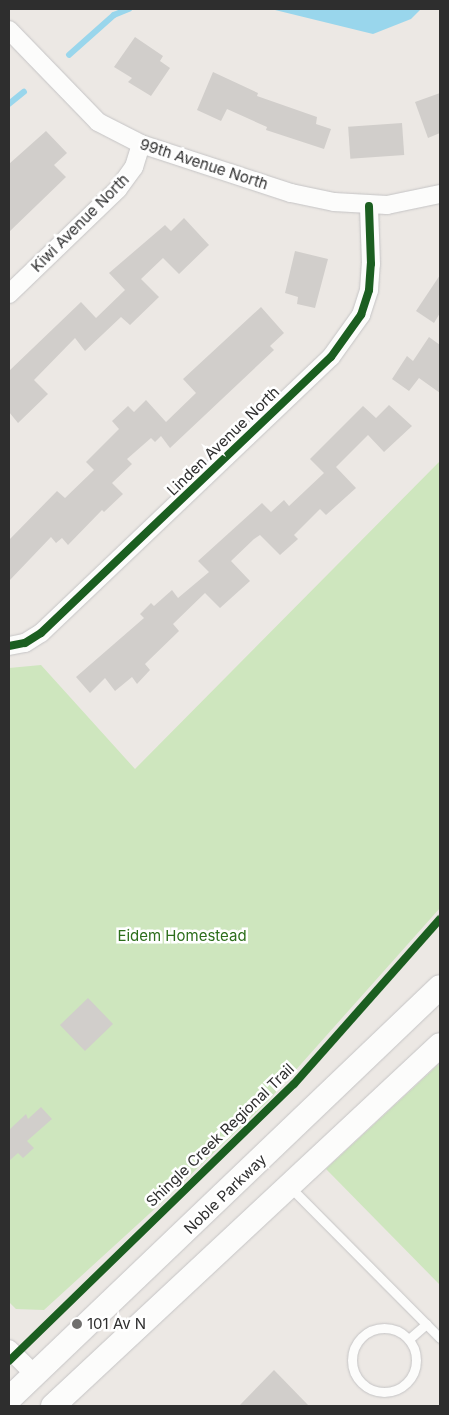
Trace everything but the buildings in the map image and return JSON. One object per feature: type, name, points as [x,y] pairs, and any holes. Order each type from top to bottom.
[{"type":"main road","name":"Noble Parkway","points":[[9,1399],[440,988]]},
{"type":"main road","points":[[34,1375],[60,1404],[440,1045]]},
{"type":"street","name":"99th Avenue North","points":[[9,30],[98,122],[141,144],[291,193],[369,206],[440,194]]},
{"type":"street","name":"Kiwi Avenue North","points":[[9,294],[118,189],[134,167],[141,144]]},
{"type":"street","name":"Linden Avenue North","points":[[9,646],[25,643],[41,633],[331,357],[361,314],[369,290],[372,264],[369,206]]},
{"type":"street","points":[[9,1349],[34,1375]]},
{"type":"lane","points":[[290,1187],[440,1338]]},
{"type":"lane","points":[[409,1339],[426,1324]]},
{"type":"lane","points":[[391,1328],[409,1339],[414,1347],[416,1366],[408,1382],[390,1392],[374,1391],[361,1383],[352,1365],[352,1354],[361,1336],[375,1329],[391,1328]]},
{"type":"green space","name":"Eidem Homestead","points":[[440,461],[440,908],[269,1100],[160,1204],[44,1310],[16,1309],[9,1302],[9,668],[41,665],[135,769]]},
{"type":"green space","points":[[440,1063],[440,1285],[326,1169]]},
{"type":"water","points":[[271,9],[421,9],[411,19],[373,34]]},
{"type":"waterway","points":[[69,55],[114,15],[129,9]]},
{"type":"waterway","points":[[9,104],[24,92]]},
{"type":"cycle path","points":[[9,646],[25,643],[41,633],[331,357],[361,315],[369,290],[371,264],[369,206]]},
{"type":"cycle path","name":"Shingle Creek Regional Trail","points":[[9,1361],[294,1084],[440,919]]},
{"type":"place","name":"101 Av N","points":[[77,1324]]}]
